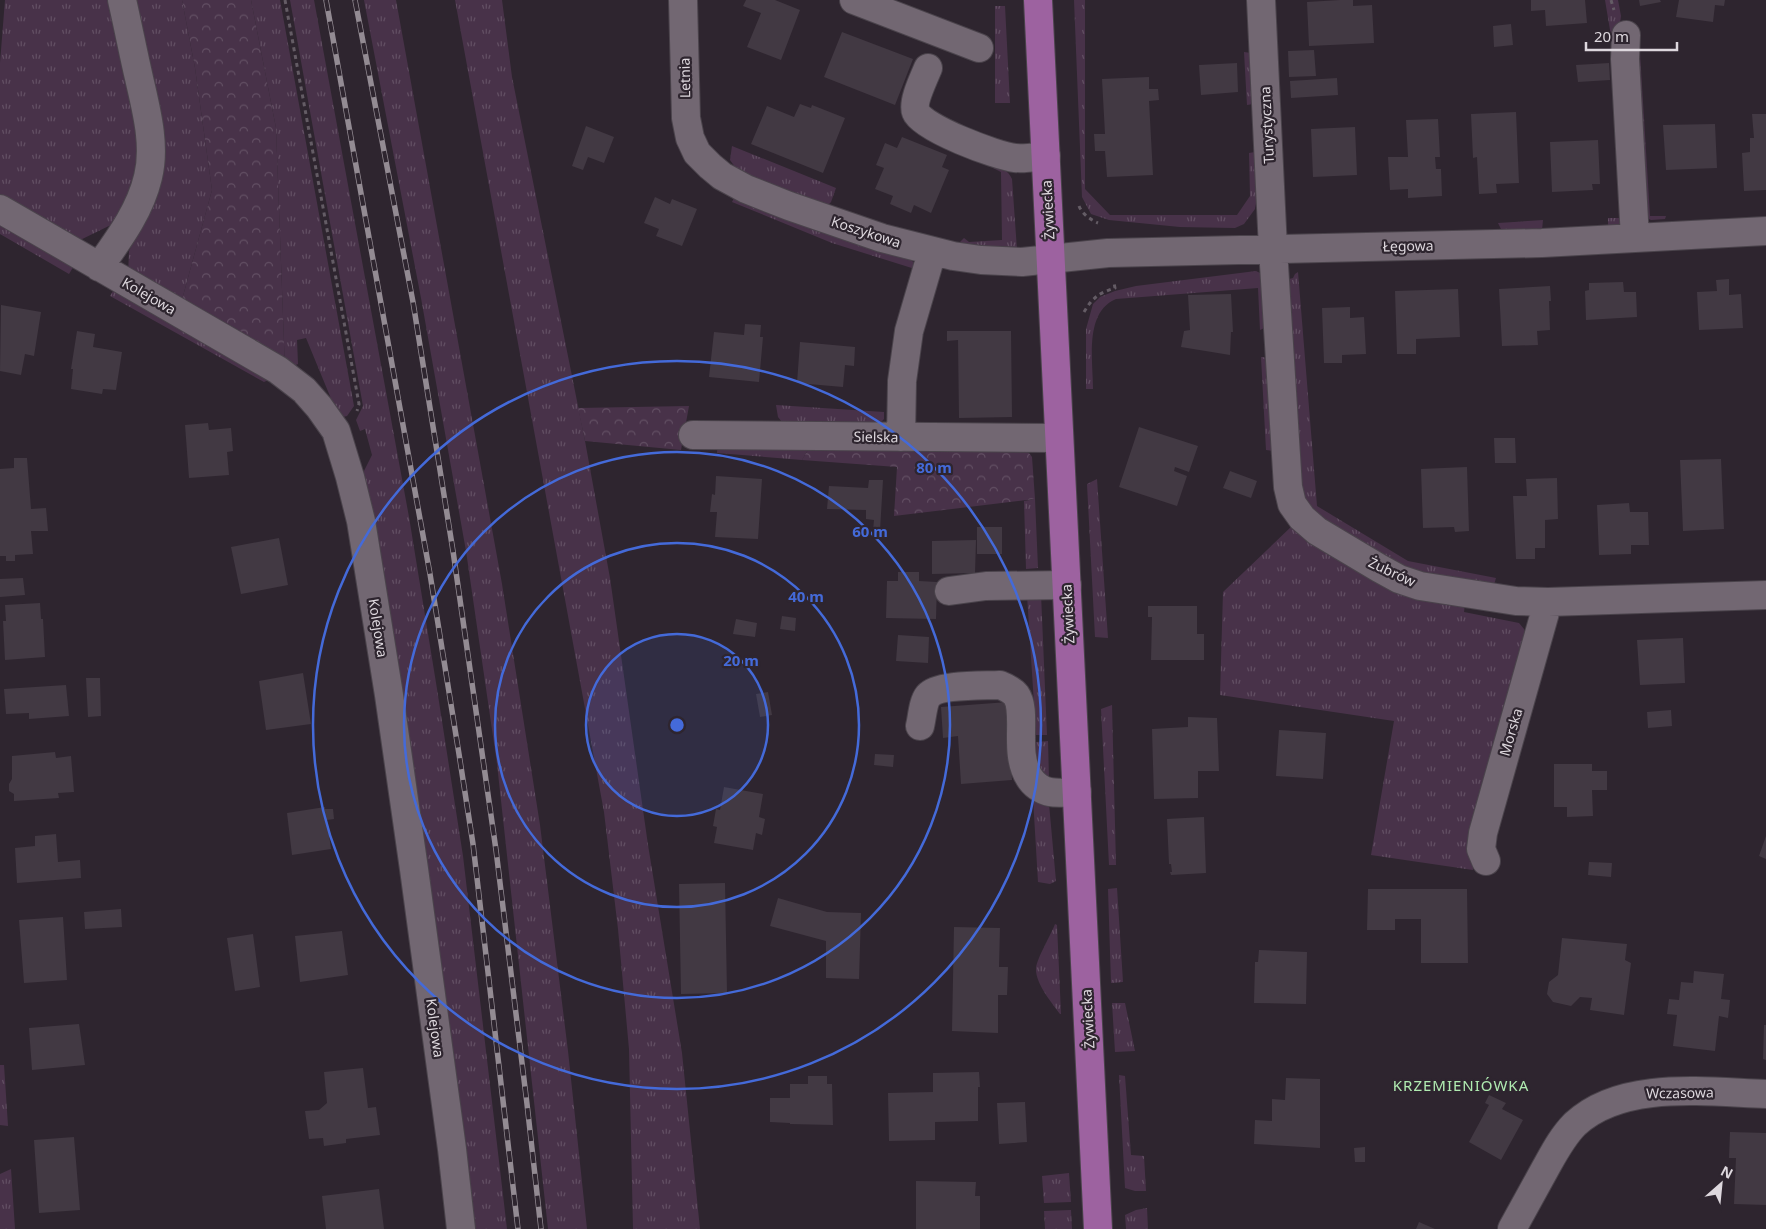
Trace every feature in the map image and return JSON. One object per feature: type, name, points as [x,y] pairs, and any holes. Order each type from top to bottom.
[{"type":"main road","name":"Żywiecka","points":[[1038,0],[1098,1229]]},
{"type":"street","points":[[99,267],[129,224],[149,176],[151,149],[148,117],[122,0]]},
{"type":"street","name":"Letnia","points":[[683,0],[686,118],[690,138],[697,153]]},
{"type":"street","points":[[854,0],[979,48]]},
{"type":"street","name":"Turystyczna","points":[[1261,0],[1273,249]]},
{"type":"street","points":[[1626,35],[1625,59],[1635,238]]},
{"type":"street","points":[[928,68],[915,104],[915,111],[921,119],[957,138],[994,153],[1016,158],[1046,156]]},
{"type":"street","name":"Koszykowa","points":[[697,153],[722,176],[746,189],[838,224],[882,238],[932,252],[981,260],[1022,262],[1050,258]]},
{"type":"street","name":"Kolejowa","points":[[0,209],[278,370],[304,390],[320,407],[336,432],[350,477],[360,521],[387,685],[452,1148],[461,1229]]},
{"type":"street","name":"Łęgowa","points":[[1050,258],[1108,252],[1542,242],[1766,231]]},
{"type":"street","name":"Żubrów","points":[[1273,249],[1288,487],[1292,504],[1302,518],[1317,531],[1399,579],[1420,586],[1516,601],[1548,602],[1766,595]]},
{"type":"street","points":[[901,437],[902,381],[909,331],[932,252]]},
{"type":"street","name":"Sielska","points":[[693,435],[1060,438]]},
{"type":"street","points":[[949,591],[986,586],[1067,585]]},
{"type":"street","name":"Morska","points":[[1486,861],[1481,850],[1483,833],[1548,602]]},
{"type":"street","points":[[920,726],[927,697],[933,692],[946,688],[1000,685],[1016,694],[1020,704],[1022,765],[1032,781],[1048,792],[1077,792]]},
{"type":"street","name":"Wczasowa","points":[[1512,1229],[1560,1143],[1575,1125],[1590,1112],[1629,1096],[1651,1092],[1766,1094]]},
{"type":"path","points":[[285,0],[359,404],[349,424],[336,432]]},
{"type":"green space","points":[[5,0],[115,0],[145,154],[119,221],[72,244],[0,201],[0,63]]},
{"type":"green space","points":[[129,0],[182,0],[195,68],[212,190],[180,307],[128,276],[129,251],[151,203]]},
{"type":"green space","points":[[182,0],[251,0],[276,128],[285,370],[180,307],[212,190],[195,68]]},
{"type":"green space","points":[[251,0],[280,0],[354,406],[347,416],[339,418],[306,338],[297,340],[298,364],[285,370],[276,128]]},
{"type":"green space","points":[[290,0],[314,0],[409,517],[463,856],[507,1229],[469,1229],[358,475],[363,473],[372,455],[365,429],[360,431],[356,420],[363,406]]},
{"type":"green space","points":[[364,0],[396,0],[502,584],[540,825],[568,1051],[587,1229],[548,1229],[497,764],[466,551],[421,298]]},
{"type":"green space","points":[[455,0],[502,0],[512,77],[585,441],[610,578],[648,845],[682,1053],[700,1229],[633,1229],[629,1049],[618,929],[604,812]]},
{"type":"green space","points":[[1074,0],[1085,0],[1085,189],[1110,215],[1237,215],[1250,196],[1249,153],[1255,152],[1257,197],[1255,209],[1244,224],[1235,228],[1180,227],[1109,220],[1091,214],[1082,197]]},
{"type":"green space","points":[[1605,0],[1618,0],[1621,16],[1619,31],[1623,222],[1617,226],[1608,227],[1608,218],[1621,218],[1614,54]]},
{"type":"green space","points":[[995,6],[1005,6],[1010,103],[995,103]]},
{"type":"green space","points":[[1639,37],[1650,216],[1666,216],[1665,219],[1651,220],[1647,218],[1633,42]]},
{"type":"green space","points":[[1244,52],[1251,53],[1253,104],[1247,105]]},
{"type":"green space","points":[[732,146],[836,188],[831,202],[825,209],[752,181],[735,167],[730,160]]},
{"type":"green space","points":[[993,165],[1009,173],[1012,179],[1017,250],[961,246],[960,242],[964,238],[969,242],[1002,240],[1001,172],[993,168]]},
{"type":"green space","points":[[736,194],[907,254],[913,262],[915,269],[832,243],[732,202]]},
{"type":"green space","points":[[0,219],[75,264],[69,274],[0,234]]},
{"type":"green space","points":[[1543,220],[1542,230],[1502,231],[1498,223]]},
{"type":"green space","points":[[1256,271],[1262,274],[1269,326],[1260,330],[1258,288],[1116,299],[1106,305],[1099,315],[1092,338],[1093,389],[1086,389],[1086,329],[1093,304],[1100,297],[1136,286]]},
{"type":"green space","points":[[1298,272],[1317,506],[1408,561],[1496,578],[1493,588],[1407,569],[1326,525],[1301,498],[1289,283],[1289,279],[1293,278]]},
{"type":"green space","points":[[115,288],[275,377],[264,382],[110,296]]},
{"type":"green space","points":[[1261,357],[1271,358],[1275,451],[1266,450]]},
{"type":"green space","points":[[776,405],[884,412],[884,419],[878,425],[786,427],[778,417]]},
{"type":"green space","points":[[689,406],[681,450],[585,441],[578,408]]},
{"type":"green space","points":[[718,442],[812,443],[802,460],[717,453]]},
{"type":"green space","points":[[812,443],[1026,449],[1032,457],[1035,499],[894,516],[897,467],[802,460]]},
{"type":"green space","points":[[1097,479],[1108,638],[1095,637],[1087,484]]},
{"type":"green space","points":[[1035,499],[1038,568],[1026,569],[1024,501]]},
{"type":"green space","points":[[1292,526],[1465,604],[1464,612],[1519,623],[1524,629],[1528,644],[1475,848],[1473,870],[1371,855],[1394,721],[1220,695],[1223,592]]},
{"type":"green space","points":[[1041,594],[1047,735],[1036,735],[1027,595]]},
{"type":"green space","points":[[1112,705],[1116,865],[1109,865],[1101,709]]},
{"type":"green space","points":[[1048,741],[1049,779],[1037,776],[1036,742]]},
{"type":"green space","points":[[1033,798],[1049,804],[1056,881],[1050,884],[1038,882]]},
{"type":"green space","points":[[1117,888],[1123,982],[1111,983],[1108,889]]},
{"type":"green space","points":[[1055,924],[1057,925],[1061,1014],[1044,992],[1036,974],[1039,958]]},
{"type":"green space","points":[[1112,1003],[1125,1003],[1135,1051],[1115,1052]]},
{"type":"green space","points":[[0,1065],[4,1065],[8,1126],[0,1125]]},
{"type":"green space","points":[[1119,1075],[1125,1076],[1131,1155],[1144,1156],[1146,1191],[1135,1191],[1125,1188]]},
{"type":"green space","points":[[11,1169],[15,1229],[0,1229],[0,1174]]},
{"type":"green space","points":[[1069,1173],[1071,1202],[1044,1203],[1042,1176]]},
{"type":"green space","points":[[1147,1208],[1148,1229],[1126,1229],[1125,1215]]},
{"type":"green space","points":[[1071,1210],[1072,1229],[1045,1229],[1044,1211]]},
{"type":"building","points":[[746,0],[775,0],[800,10],[781,60],[747,47],[761,13],[743,6]]},
{"type":"building","points":[[1353,0],[1353,6],[1372,5],[1374,43],[1309,46],[1307,2]]},
{"type":"building","points":[[1531,0],[1585,0],[1587,23],[1546,26],[1545,10],[1531,11]]},
{"type":"building","points":[[1639,0],[1660,0],[1661,2],[1640,6]]},
{"type":"building","points":[[1679,0],[1725,0],[1724,6],[1715,5],[1713,22],[1676,17]]},
{"type":"building","points":[[1511,24],[1513,45],[1494,47],[1493,26]]},
{"type":"building","points":[[842,32],[913,59],[895,105],[824,77]]},
{"type":"building","points":[[1314,50],[1316,76],[1289,77],[1288,51]]},
{"type":"building","points":[[1237,63],[1238,92],[1201,95],[1199,65]]},
{"type":"building","points":[[1609,63],[1610,80],[1578,82],[1576,65]]},
{"type":"building","points":[[1149,77],[1149,89],[1158,89],[1159,100],[1149,101],[1153,175],[1107,177],[1105,151],[1095,151],[1094,134],[1105,134],[1102,79]]},
{"type":"building","points":[[1337,78],[1338,95],[1291,98],[1290,81]]},
{"type":"building","points":[[800,104],[811,108],[812,105],[845,118],[823,173],[751,144],[767,106],[794,117]]},
{"type":"building","points":[[1516,112],[1519,183],[1496,184],[1497,193],[1479,194],[1477,157],[1473,158],[1471,114]]},
{"type":"building","points":[[1752,114],[1766,114],[1766,190],[1744,191],[1742,153],[1750,152],[1750,138],[1754,138]]},
{"type":"building","points":[[1438,119],[1440,157],[1435,157],[1436,169],[1441,169],[1442,196],[1408,198],[1408,189],[1390,190],[1388,157],[1408,157],[1406,120]]},
{"type":"building","points":[[1715,124],[1717,168],[1666,170],[1663,125]]},
{"type":"building","points":[[586,126],[614,137],[604,163],[588,157],[583,170],[572,166]]},
{"type":"building","points":[[1355,127],[1357,175],[1313,177],[1311,129]]},
{"type":"building","points":[[902,137],[947,155],[942,167],[949,170],[931,213],[914,205],[911,213],[890,204],[893,196],[875,189],[884,168],[876,165],[885,143],[897,148]]},
{"type":"building","points":[[1598,140],[1600,184],[1592,184],[1593,190],[1552,192],[1550,142]]},
{"type":"building","points":[[655,197],[670,204],[672,199],[697,209],[682,246],[656,236],[659,229],[644,223]]},
{"type":"building","points":[[1729,279],[1729,295],[1741,294],[1743,328],[1699,330],[1697,292],[1717,291],[1716,280]]},
{"type":"building","points":[[1623,282],[1624,292],[1636,292],[1637,317],[1586,320],[1585,291],[1589,290],[1589,283]]},
{"type":"building","points":[[1550,286],[1550,330],[1537,331],[1538,345],[1502,346],[1499,289]]},
{"type":"building","points":[[1458,289],[1460,337],[1416,339],[1416,354],[1397,354],[1395,291]]},
{"type":"building","points":[[1231,294],[1233,332],[1231,332],[1230,355],[1181,347],[1184,331],[1190,330],[1188,295]]},
{"type":"building","points":[[1,305],[41,312],[34,356],[25,354],[21,375],[0,371]]},
{"type":"building","points":[[1350,307],[1350,318],[1364,317],[1366,354],[1342,355],[1342,363],[1324,363],[1322,308]]},
{"type":"building","points":[[745,324],[761,325],[760,337],[763,337],[759,382],[709,377],[714,332],[744,335]]},
{"type":"building","points":[[77,331],[95,334],[93,347],[122,352],[116,390],[103,389],[102,394],[71,389],[73,369],[71,369]]},
{"type":"building","points":[[947,331],[1011,331],[1012,417],[959,418],[958,340],[947,341]]},
{"type":"building","points":[[800,342],[855,347],[854,366],[845,365],[843,387],[797,383]]},
{"type":"building","points":[[208,423],[209,430],[231,428],[233,451],[227,452],[229,475],[189,478],[185,425]]},
{"type":"building","points":[[1139,427],[1198,446],[1189,472],[1175,467],[1174,471],[1187,476],[1177,506],[1119,487]]},
{"type":"building","points":[[1494,438],[1515,438],[1516,463],[1495,463]]},
{"type":"building","points":[[14,458],[27,458],[31,509],[46,508],[48,531],[31,531],[33,554],[15,555],[15,561],[6,561],[6,556],[0,556],[0,469],[14,468]]},
{"type":"building","points":[[1721,459],[1724,529],[1683,531],[1680,460]]},
{"type":"building","points":[[1467,467],[1469,531],[1455,532],[1454,527],[1423,528],[1421,469]]},
{"type":"building","points":[[1230,471],[1257,481],[1251,498],[1223,488]]},
{"type":"building","points":[[716,476],[762,479],[758,539],[715,537],[717,512],[710,512],[712,494],[715,495]]},
{"type":"building","points":[[1557,478],[1558,519],[1545,520],[1545,548],[1535,548],[1535,559],[1516,559],[1513,496],[1527,496],[1526,479]]},
{"type":"building","points":[[869,480],[883,480],[880,531],[873,531],[874,520],[866,519],[866,510],[827,509],[829,486],[868,488]]},
{"type":"building","points":[[1629,503],[1630,512],[1648,512],[1649,545],[1631,545],[1631,554],[1599,555],[1597,505]]},
{"type":"building","points":[[977,527],[1002,527],[1002,554],[977,554]]},
{"type":"building","points":[[279,538],[288,585],[241,594],[231,547]]},
{"type":"building","points":[[976,540],[975,573],[932,574],[932,541]]},
{"type":"building","points":[[898,572],[919,572],[919,581],[937,582],[936,619],[886,618],[887,581],[898,581]]},
{"type":"building","points":[[23,578],[25,595],[0,597],[0,579]]},
{"type":"building","points":[[40,603],[41,619],[43,619],[45,657],[5,660],[3,621],[6,621],[5,605]]},
{"type":"building","points":[[1148,606],[1197,606],[1197,634],[1204,634],[1204,660],[1151,660],[1152,617],[1148,617]]},
{"type":"building","points":[[782,616],[796,618],[795,631],[780,629]]},
{"type":"building","points":[[736,619],[757,623],[755,637],[733,634]]},
{"type":"building","points":[[898,635],[929,637],[928,663],[896,661]]},
{"type":"building","points":[[1683,638],[1685,683],[1640,685],[1637,640]]},
{"type":"building","points":[[303,673],[311,724],[266,730],[259,681]]},
{"type":"building","points":[[86,678],[100,678],[101,716],[88,717]]},
{"type":"building","points":[[66,685],[69,716],[29,719],[29,713],[6,714],[4,689]]},
{"type":"building","points":[[768,692],[772,715],[760,717],[756,694]]},
{"type":"building","points":[[1008,702],[1012,780],[961,784],[958,736],[943,738],[941,707]]},
{"type":"building","points":[[1671,710],[1672,726],[1648,728],[1647,712]]},
{"type":"building","points":[[1188,717],[1217,718],[1219,771],[1198,771],[1198,798],[1154,799],[1152,729],[1188,727]]},
{"type":"building","points":[[1279,730],[1326,733],[1323,779],[1276,776]]},
{"type":"building","points":[[55,752],[56,758],[71,756],[74,792],[58,793],[59,798],[14,801],[14,794],[9,791],[9,784],[12,779],[12,756]]},
{"type":"building","points":[[875,754],[894,755],[893,767],[874,765]]},
{"type":"building","points":[[1554,764],[1592,764],[1592,771],[1607,771],[1607,790],[1592,790],[1593,816],[1567,817],[1567,807],[1554,807]]},
{"type":"building","points":[[724,787],[763,794],[759,817],[765,819],[762,835],[756,833],[753,850],[714,843],[717,827],[713,826],[716,809],[720,810]]},
{"type":"building","points":[[325,807],[325,809],[333,809],[334,819],[327,820],[331,849],[292,855],[287,813]]},
{"type":"building","points":[[1204,817],[1206,873],[1171,875],[1167,819]]},
{"type":"building","points":[[56,834],[58,862],[80,860],[81,878],[17,883],[15,848],[35,846],[35,836]]},
{"type":"building","points":[[1766,836],[1766,859],[1759,856]]},
{"type":"building","points":[[1589,862],[1612,863],[1611,877],[1588,875]]},
{"type":"building","points":[[725,883],[727,993],[681,994],[679,884]]},
{"type":"building","points":[[1368,889],[1467,889],[1468,963],[1421,963],[1421,919],[1395,919],[1395,930],[1367,930]]},
{"type":"building","points":[[778,898],[827,912],[861,913],[859,979],[826,978],[826,941],[770,926]]},
{"type":"building","points":[[121,909],[122,927],[85,929],[84,912]]},
{"type":"building","points":[[63,917],[67,980],[24,983],[19,920]]},
{"type":"building","points":[[954,927],[1000,928],[999,967],[1008,967],[1007,995],[998,995],[998,1033],[952,1031]]},
{"type":"building","points":[[342,931],[348,975],[300,982],[295,936]]},
{"type":"building","points":[[253,934],[260,987],[235,991],[227,938]]},
{"type":"building","points":[[1562,938],[1627,944],[1625,960],[1631,963],[1624,1015],[1590,1010],[1592,998],[1580,997],[1571,1006],[1553,1002],[1547,994],[1549,982],[1558,975]]},
{"type":"building","points":[[1259,950],[1307,952],[1306,1004],[1254,1003],[1255,962],[1258,962]]},
{"type":"building","points":[[1694,971],[1724,974],[1721,999],[1730,1000],[1728,1018],[1719,1016],[1715,1051],[1673,1046],[1677,1015],[1667,1014],[1669,999],[1679,1000],[1681,982],[1693,983]]},
{"type":"building","points":[[79,1024],[85,1065],[32,1070],[29,1028]]},
{"type":"building","points":[[1764,1025],[1766,1025],[1766,1060],[1763,1059]]},
{"type":"building","points":[[363,1068],[368,1108],[376,1107],[380,1135],[346,1139],[346,1143],[324,1146],[323,1138],[309,1139],[305,1111],[319,1110],[327,1103],[324,1072]]},
{"type":"building","points":[[979,1072],[978,1121],[935,1122],[935,1140],[889,1141],[888,1093],[933,1092],[933,1073]]},
{"type":"building","points":[[808,1076],[827,1076],[827,1084],[832,1084],[833,1125],[770,1122],[770,1098],[790,1098],[790,1084],[808,1084]]},
{"type":"building","points":[[1286,1078],[1320,1079],[1320,1148],[1254,1144],[1255,1120],[1272,1121],[1272,1099],[1285,1100]]},
{"type":"building","points":[[1489,1095],[1506,1103],[1502,1109],[1523,1120],[1501,1160],[1469,1142],[1489,1105],[1485,1103]]},
{"type":"building","points":[[1025,1102],[1027,1142],[999,1144],[997,1103]]},
{"type":"building","points":[[1730,1132],[1766,1133],[1766,1205],[1734,1204],[1736,1158],[1729,1158]]},
{"type":"building","points":[[74,1137],[80,1210],[39,1213],[34,1140]]},
{"type":"building","points":[[1365,1147],[1365,1162],[1355,1162],[1354,1148]]},
{"type":"building","points":[[916,1181],[976,1182],[975,1196],[980,1196],[980,1229],[916,1229]]},
{"type":"building","points":[[379,1189],[384,1229],[326,1229],[322,1196]]},
{"type":"building","points":[[1419,1222],[1435,1229],[1416,1229]]},
{"type":"railway","points":[[326,0],[430,574],[459,754],[473,844],[518,1229]]},
{"type":"railway","points":[[355,0],[413,302],[453,551],[496,850],[541,1229]]},
{"type":"district","name":"KRZEMIENIÓWKA","points":[[1461,1086]]}]
